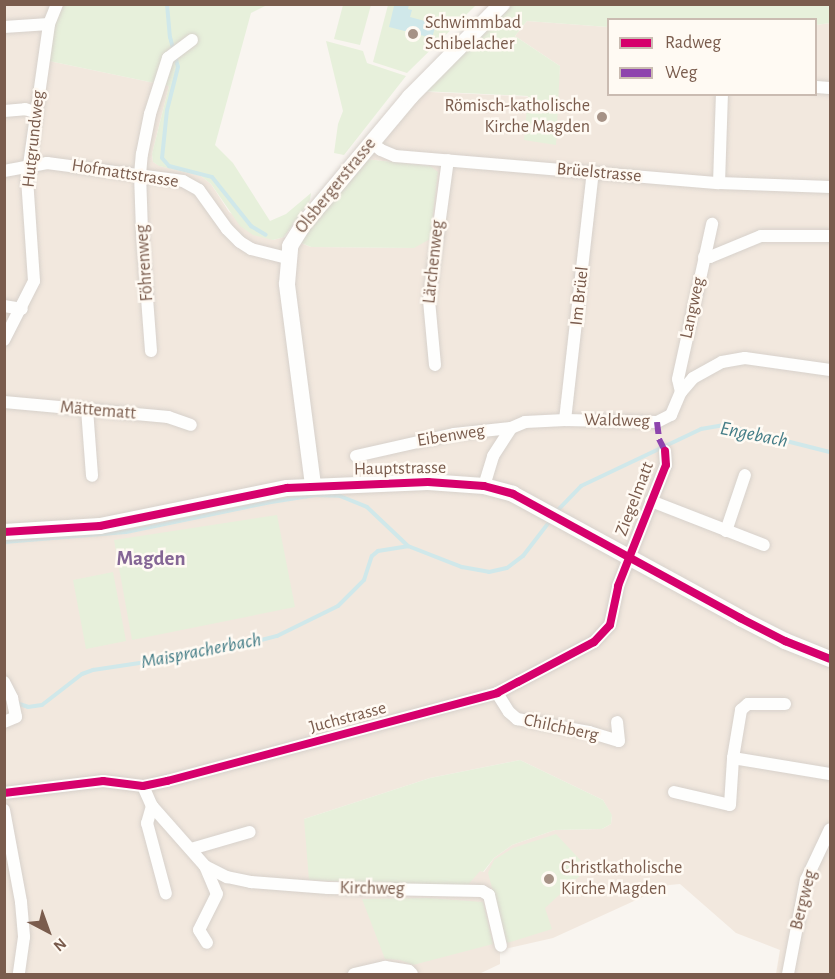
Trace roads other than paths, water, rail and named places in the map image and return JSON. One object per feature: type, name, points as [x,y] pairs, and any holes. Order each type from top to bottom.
[{"type":"main road","name":"Olsbergerstrasse","points":[[313,485],[287,284],[287,258],[298,230],[410,97],[502,4]]},
{"type":"main road","name":"Hauptstrasse","points":[[4,532],[100,526],[262,492],[313,485],[428,482],[484,486],[513,494],[740,618],[785,641],[831,659]]},
{"type":"street","name":"Hutgrundweg","points":[[4,340],[32,289],[35,271],[27,179],[49,24],[57,4]]},
{"type":"street","points":[[4,27],[49,24]]},
{"type":"street","name":"Föhrenweg","points":[[151,351],[140,175],[150,114],[168,58],[178,48],[192,40]]},
{"type":"street","points":[[719,183],[722,96]]},
{"type":"street","points":[[4,111],[25,109],[35,112]]},
{"type":"street","name":"Brüelstrasse","points":[[372,142],[381,150],[396,156],[719,183],[831,187]]},
{"type":"street","name":"Lärchenweg","points":[[435,365],[429,300],[448,160]]},
{"type":"street","name":"Hofmattstrasse","points":[[4,171],[47,163],[183,181],[199,190],[227,229],[240,242],[251,249],[287,258]]},
{"type":"street","name":"Im Brüel","points":[[565,420],[593,172]]},
{"type":"street","name":"Langweg","points":[[681,392],[678,379],[712,224]]},
{"type":"street","points":[[704,257],[710,257],[761,236],[831,236]]},
{"type":"street","points":[[4,306],[22,309]]},
{"type":"street","name":"Waldweg","points":[[511,428],[525,422],[565,420],[657,422],[671,415],[681,392],[693,378],[710,367],[745,358],[831,370]]},
{"type":"street","name":"Mättematt","points":[[4,402],[168,417],[191,425]]},
{"type":"street","points":[[87,409],[92,476]]},
{"type":"street","points":[[484,486],[494,456],[511,428]]},
{"type":"street","name":"Eibenweg","points":[[356,456],[454,434],[511,428]]},
{"type":"street","name":"Ziegelmatt","points":[[629,556],[666,465],[665,451]]},
{"type":"street","points":[[726,531],[745,475]]},
{"type":"street","name":"Ziegelmatt","points":[[651,501],[765,545]]},
{"type":"street","name":"Juchstrasse","points":[[4,793],[103,782],[143,786],[304,746],[497,693],[594,642],[604,633],[613,619],[618,586],[629,556]]},
{"type":"street","points":[[4,682],[12,698],[10,719]]},
{"type":"street","name":"Chilchberg","points":[[497,693],[509,712],[517,719],[589,732],[619,741],[617,722]]},
{"type":"street","points":[[674,792],[730,805],[733,758],[743,707],[748,704],[785,704]]},
{"type":"street","points":[[733,758],[831,774]]},
{"type":"street","name":"Kirchweg","points":[[143,786],[152,806],[205,866],[217,894],[199,930],[207,943]]},
{"type":"street","name":"Kirchweg","points":[[152,806],[147,823],[166,894]]},
{"type":"street","points":[[4,810],[22,912],[24,937],[19,975]]},
{"type":"street","name":"Bergweg","points":[[788,975],[806,880],[831,829]]},
{"type":"street","points":[[191,849],[250,832]]},
{"type":"street","name":"Kirchweg","points":[[205,866],[227,877],[251,882],[328,888],[482,891],[489,895],[501,946]]},
{"type":"street","points":[[354,975],[384,967],[409,971],[412,975]]},
{"type":"water","points":[[409,5],[408,9],[412,10],[410,17],[436,24],[432,38],[389,27],[394,6]]},
{"type":"waterway","points":[[167,4],[170,37],[178,67],[167,110],[162,158],[169,166],[212,177],[251,226],[266,235]]},
{"type":"waterway","name":"Engebach","points":[[556,512],[581,486],[701,429],[723,425],[830,452]]},
{"type":"waterway","points":[[4,542],[126,532],[271,502],[315,495],[340,496],[367,507],[408,546],[462,567],[489,572],[507,568],[523,556],[550,521]]},
{"type":"waterway","name":"Maispracherbach","points":[[4,699],[28,707],[42,705],[82,674],[93,670],[218,651],[277,636],[338,606],[364,580],[372,556],[378,551],[408,546]]},
{"type":"place","name":"Schwimmbad Schibelacher","points":[[413,34]]},
{"type":"place","name":"Römisch-katholische Kirche Magden","points":[[602,117]]},
{"type":"place","name":"Christkatholische Kirche Magden","points":[[549,879]]},
{"type":"district","name":"Magden","points":[[151,559]]}]
